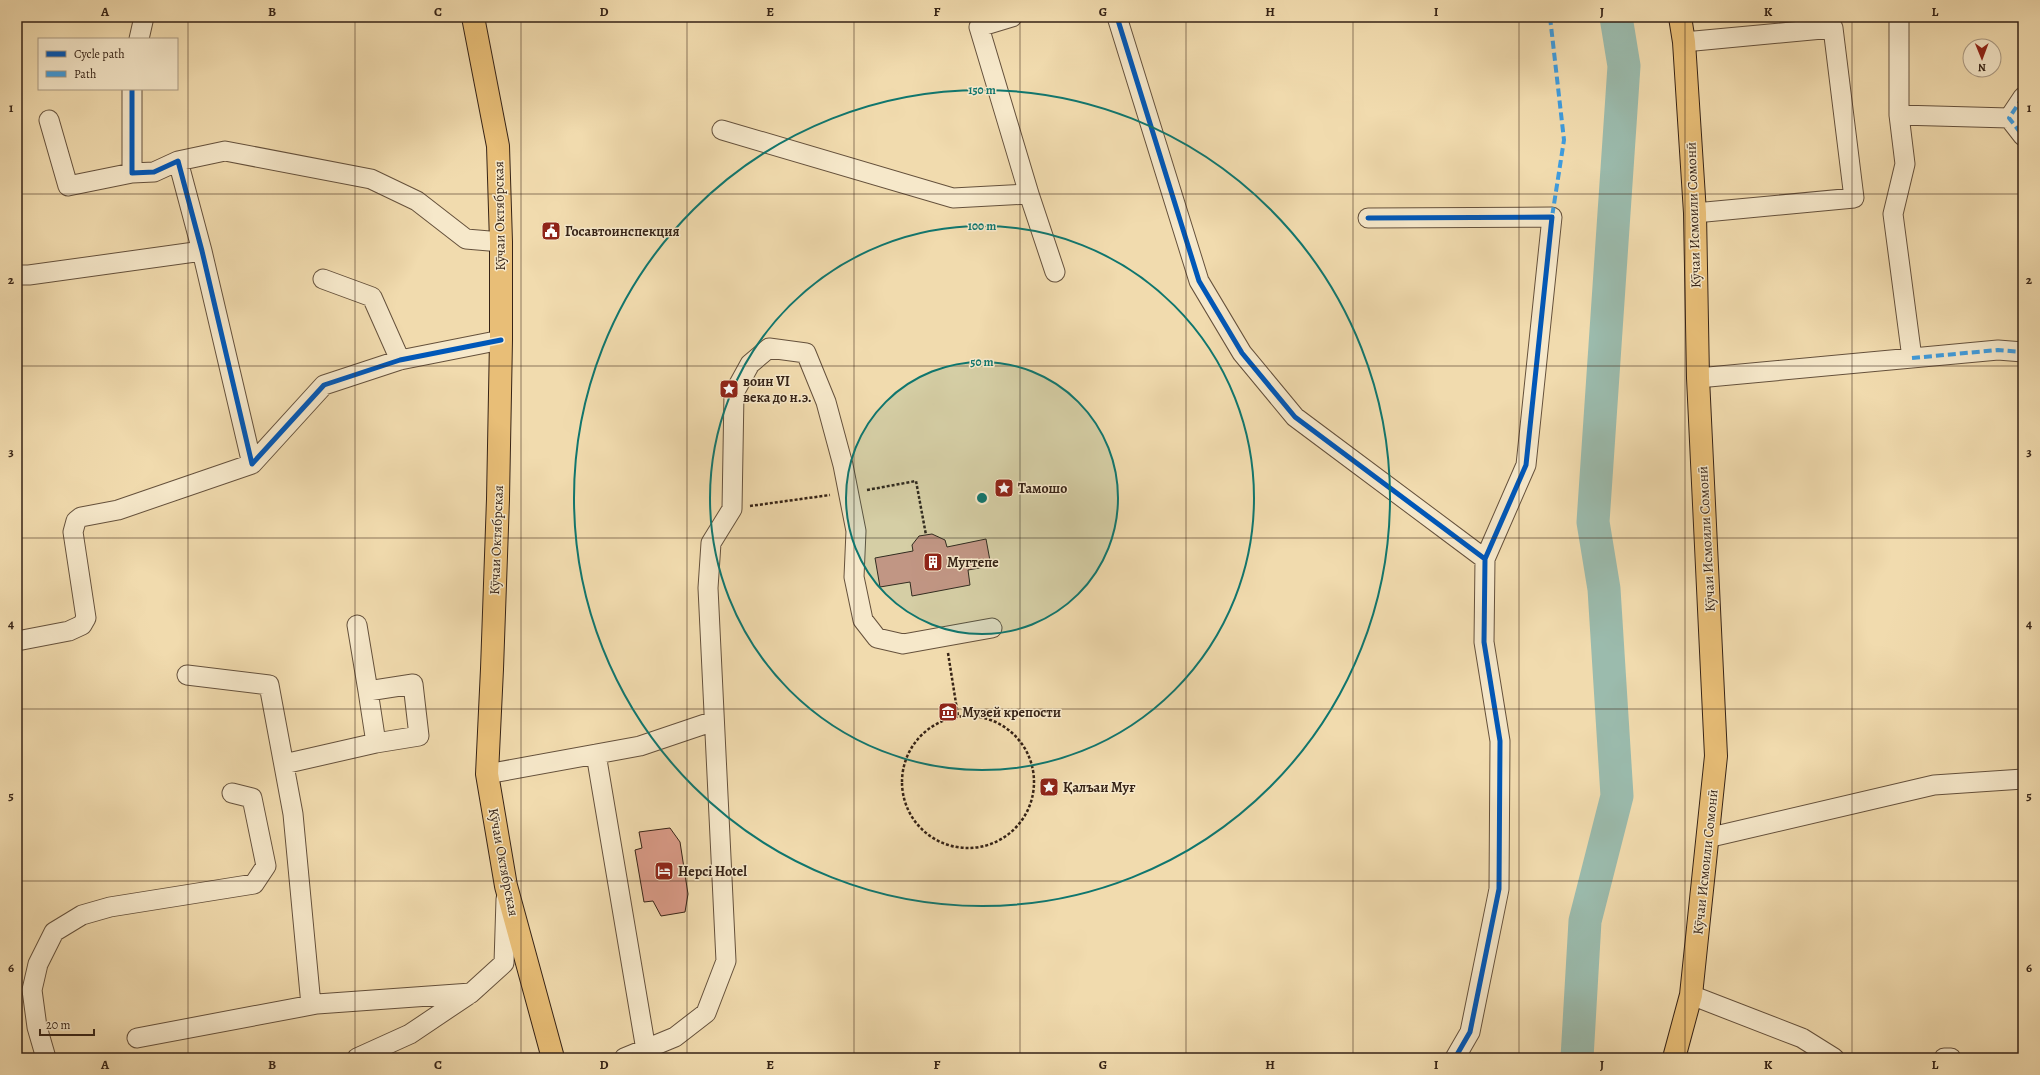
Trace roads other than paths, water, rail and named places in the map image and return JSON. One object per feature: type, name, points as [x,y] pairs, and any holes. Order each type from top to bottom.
[{"type":"main road","name":"Кӯчаи Октябрская","points":[[473,17],[498,146],[501,242],[501,340],[492,669],[487,774],[506,886],[553,1058]]},
{"type":"main road","name":"Кӯчаи Исмоили Сомонӣ","points":[[1674,1058],[1691,995],[1716,756],[1698,378],[1695,213],[1684,42],[1680,17]]},
{"type":"street","points":[[139,38],[144,17]]},
{"type":"street","points":[[1012,17],[979,26],[1029,194],[1055,272]]},
{"type":"street","points":[[1116,17],[1199,281],[1242,352],[1295,417],[1486,559]]},
{"type":"street","points":[[1899,17],[1899,115],[1905,164],[1893,214],[1912,358]]},
{"type":"street","points":[[1684,42],[1830,22],[1854,198],[1695,213]]},
{"type":"street","points":[[132,90],[132,173]]},
{"type":"street","points":[[2010,118],[2023,97]]},
{"type":"street","points":[[1899,115],[2010,118]]},
{"type":"street","points":[[2010,118],[2023,136]]},
{"type":"street","points":[[49,120],[68,186],[132,173],[154,172],[178,161],[225,151],[371,179],[417,201],[466,240],[501,242]]},
{"type":"street","points":[[722,130],[953,198],[1029,194]]},
{"type":"street","points":[[178,161],[202,251],[252,464]]},
{"type":"street","points":[[1368,218],[1552,218],[1526,465],[1486,559],[1484,642],[1500,741],[1499,889],[1470,1032],[1455,1058]]},
{"type":"street","points":[[17,275],[29,275],[202,251]]},
{"type":"street","points":[[323,279],[372,297],[400,360]]},
{"type":"street","points":[[17,641],[69,631],[82,625],[86,618],[73,532],[76,521],[81,517],[118,510],[252,464],[324,385],[400,360],[501,340]]},
{"type":"street","points":[[624,1058],[675,1037],[706,1013],[726,961],[708,588],[711,542],[732,509],[734,393],[750,364],[769,348],[806,353],[826,402],[843,465],[847,493],[856,531],[854,578],[863,620],[877,638],[903,644],[992,628]]},
{"type":"street","points":[[1698,378],[1998,350],[2023,352]]},
{"type":"street","points":[[357,625],[376,743]]},
{"type":"street","points":[[187,675],[269,685],[293,814],[310,1005]]},
{"type":"street","points":[[284,764],[376,743],[419,736],[413,684],[368,691]]},
{"type":"street","points":[[487,774],[640,746],[714,721]]},
{"type":"street","points":[[596,754],[646,1050]]},
{"type":"street","points":[[1707,838],[1934,785],[2023,779]]},
{"type":"street","points":[[46,1058],[37,1027],[32,990],[38,964],[54,932],[82,915],[110,906],[254,884],[266,866],[252,798],[232,793]]},
{"type":"street","points":[[357,1058],[410,1034],[471,993],[504,963],[506,886]]},
{"type":"street","points":[[137,1038],[310,1005],[471,993]]},
{"type":"street","points":[[1691,995],[1802,1038],[1834,1058]]},
{"type":"street","points":[[1944,1058],[1950,1058]]},
{"type":"waterway","points":[[1577,1058],[1585,921],[1617,796],[1604,589],[1593,522],[1624,66],[1616,17]]},
{"type":"place","name":"Госавтоинспекция","points":[[551,231]]},
{"type":"place","name":"воин VI века до н.э.","points":[[729,389]]},
{"type":"place","name":"Тамошо","points":[[1004,488]]},
{"type":"place","name":"Мугтепе","points":[[933,562]]},
{"type":"place","name":"Музей крепости","points":[[948,712]]},
{"type":"place","name":"Қалъаи Муғ","points":[[1049,787]]},
{"type":"place","name":"Hepci Hotel","points":[[664,871]]}]
